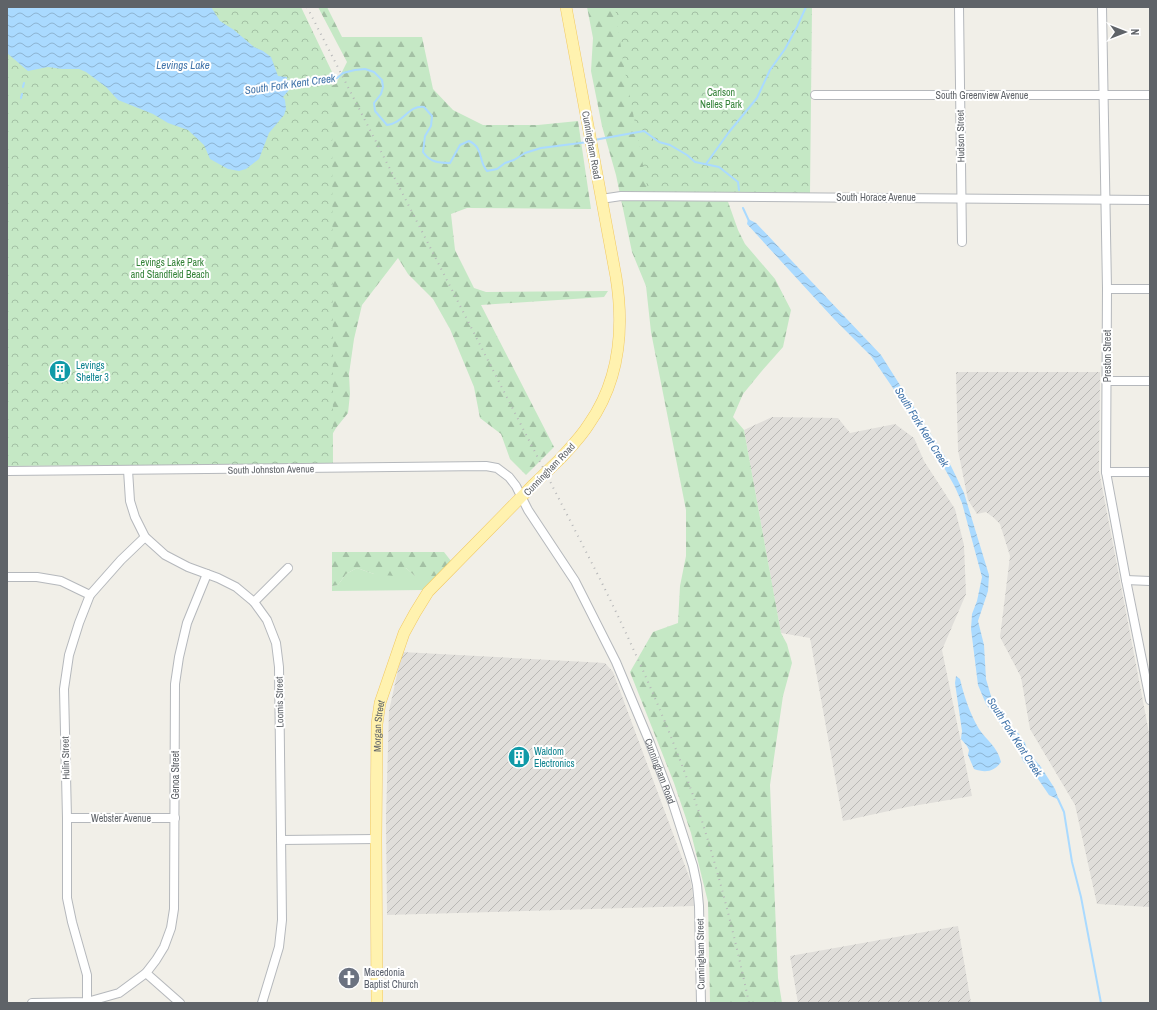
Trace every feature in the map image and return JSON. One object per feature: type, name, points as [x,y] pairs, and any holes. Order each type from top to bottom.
[{"type":"main road","name":"Cunningham Road","points":[[521,497],[560,459],[583,432],[596,413],[612,377],[618,350],[620,324],[619,299],[566,7]]},
{"type":"main road","name":"Morgan Street","points":[[377,1003],[377,724],[380,703],[404,633],[428,592],[521,497]]},
{"type":"street","name":"Hudson Street","points":[[959,7],[960,198],[962,242]]},
{"type":"street","name":"Preston Street","points":[[1102,7],[1104,199],[1107,289],[1106,472],[1150,700]]},
{"type":"street","name":"South Greenview Avenue","points":[[815,95],[1150,95]]},
{"type":"street","name":"South Horace Avenue","points":[[602,199],[621,196],[1150,200]]},
{"type":"street","points":[[1107,289],[1150,289]]},
{"type":"street","points":[[1107,381],[1150,381]]},
{"type":"street","name":"South Johnston Avenue","points":[[7,471],[486,466],[497,468],[510,477],[521,497]]},
{"type":"street","name":"Loomis Street","points":[[128,470],[130,501],[135,517],[145,537],[165,555],[188,567],[218,578],[236,587],[254,602],[267,620],[276,644],[278,659],[282,920],[279,947],[262,1003]]},
{"type":"street","points":[[1106,472],[1150,472]]},
{"type":"street","name":"Cunningham Road","points":[[521,497],[575,581],[616,662],[650,743],[673,804],[693,866],[699,906]]},
{"type":"street","name":"Hulin Street","points":[[88,1002],[87,975],[67,898],[64,689],[69,655],[90,595],[121,560],[145,537]]},
{"type":"street","points":[[254,602],[288,568]]},
{"type":"street","name":"Genoa Street","points":[[32,1003],[88,1002],[119,993],[146,973],[160,954],[171,928],[174,909],[176,818],[175,684],[187,623],[207,574]]},
{"type":"street","points":[[7,577],[37,577],[61,581],[90,595]]},
{"type":"street","points":[[1126,580],[1150,581]]},
{"type":"street","name":"Webster Avenue","points":[[67,818],[176,818]]},
{"type":"street","points":[[281,840],[376,839]]},
{"type":"street","name":"Cunningham Street","points":[[699,906],[701,1003]]},
{"type":"street","points":[[146,973],[180,1003]]},
{"type":"shaded area","points":[[956,372],[1100,372],[1099,471],[1150,738],[1150,907],[1097,904],[1075,805],[1030,729],[1021,677],[1000,637],[1010,556],[1000,524],[986,512],[977,514],[968,500],[958,450]]},
{"type":"shaded area","points":[[772,417],[838,418],[850,433],[895,424],[914,438],[924,461],[955,509],[964,545],[966,594],[942,650],[972,796],[907,807],[843,821],[810,638],[781,633],[744,430]]},
{"type":"shaded area","points":[[402,652],[605,663],[613,672],[691,882],[694,906],[387,915],[386,818],[389,711]]},
{"type":"shaded area","points":[[958,926],[971,1003],[798,1003],[790,956]]},
{"type":"green space","name":"Levings Lake Park and Standfield Beach","points":[[7,7],[301,7],[332,72],[333,464],[7,466]]},
{"type":"green space","points":[[318,7],[327,7],[342,37],[422,37],[433,89],[453,110],[483,125],[538,125],[578,121],[591,209],[467,208],[451,214],[455,250],[474,288],[486,292],[608,291],[604,297],[481,305],[554,447],[526,475],[510,459],[501,434],[480,418],[474,387],[450,329],[433,299],[408,274],[398,258],[362,305],[354,339],[349,374],[350,394],[348,413],[336,428],[326,445],[319,90],[336,84],[347,62]]},
{"type":"green space","points":[[587,7],[750,7],[721,182],[738,230],[745,244],[775,279],[791,310],[783,347],[743,394],[733,417],[744,430],[781,633],[787,644],[792,663],[783,696],[770,785],[778,978],[782,1003],[710,1003],[708,902],[691,833],[674,783],[630,672],[653,632],[678,623],[680,586],[686,556],[686,510],[651,332],[646,286],[632,252],[616,175],[602,126],[591,71],[593,38]]},
{"type":"green space","name":"Carlson Nelles Park","points":[[615,7],[812,7],[810,193],[648,191],[623,61]]},
{"type":"green space","points":[[332,552],[444,552],[451,561],[437,576],[415,576],[406,568],[394,576],[374,574],[357,568],[346,574],[338,585],[332,586]]},
{"type":"green space","points":[[357,568],[374,574],[406,568],[415,576],[437,576],[424,590],[332,591],[332,586],[338,585],[346,574]]},
{"type":"water","name":"Levings Lake","points":[[7,7],[211,7],[220,21],[234,30],[254,47],[271,57],[278,76],[287,77],[290,86],[289,90],[283,97],[285,100],[286,109],[284,115],[269,133],[259,159],[246,169],[239,171],[228,169],[210,159],[204,145],[188,130],[168,123],[153,114],[118,100],[106,87],[86,72],[79,69],[48,67],[28,71],[7,53]]},
{"type":"water","points":[[748,219],[756,223],[881,355],[951,466],[964,493],[989,575],[988,591],[978,621],[984,645],[986,679],[991,696],[1002,715],[1025,743],[1028,752],[1041,767],[1055,789],[1059,800],[1049,795],[1036,776],[1023,761],[1016,745],[986,704],[978,685],[971,629],[972,614],[977,601],[982,577],[962,503],[955,487],[942,464],[912,418],[903,407],[897,394],[871,356],[834,319],[747,224]]},
{"type":"water","points":[[956,676],[960,679],[963,692],[979,729],[999,756],[1001,762],[992,770],[982,771],[974,769],[968,755],[969,750],[961,739],[962,731],[955,683]]},
{"type":"waterway","points":[[706,164],[729,132],[757,98],[770,70],[785,49],[806,7]]},
{"type":"waterway","name":"South Fork Kent Creek","points":[[288,85],[318,78],[337,78],[343,73],[355,70],[365,69],[374,72],[382,80],[383,87],[381,94],[374,103],[375,111],[387,125],[393,124],[414,109],[424,107],[432,116],[431,126],[425,136],[423,152],[428,158],[438,162],[450,163],[460,145],[469,141],[477,147],[482,163],[487,171],[497,169],[505,163],[514,160],[525,153],[541,148],[588,142]]},
{"type":"waterway","points":[[23,87],[24,83]]},
{"type":"waterway","points":[[21,98],[22,94]]},
{"type":"waterway","name":"South Fork Kent Creek","points":[[594,140],[644,131],[659,142],[670,145],[687,155],[695,162],[719,167],[738,182],[739,190]]},
{"type":"waterway","name":"South Fork Kent Creek","points":[[743,208],[749,221]]},
{"type":"waterway","name":"South Fork Kent Creek","points":[[1058,799],[1064,812],[1072,862],[1081,897],[1101,1003]]},
{"type":"railway","points":[[307,7],[600,579],[642,668],[680,759],[702,821],[728,912],[749,1003]]},
{"type":"place","name":"Levings Shelter 3","points":[[60,371]]},
{"type":"place","name":"Waldom Electronics","points":[[519,757]]},
{"type":"place","name":"Macedonia Baptist Church","points":[[349,978]]}]
